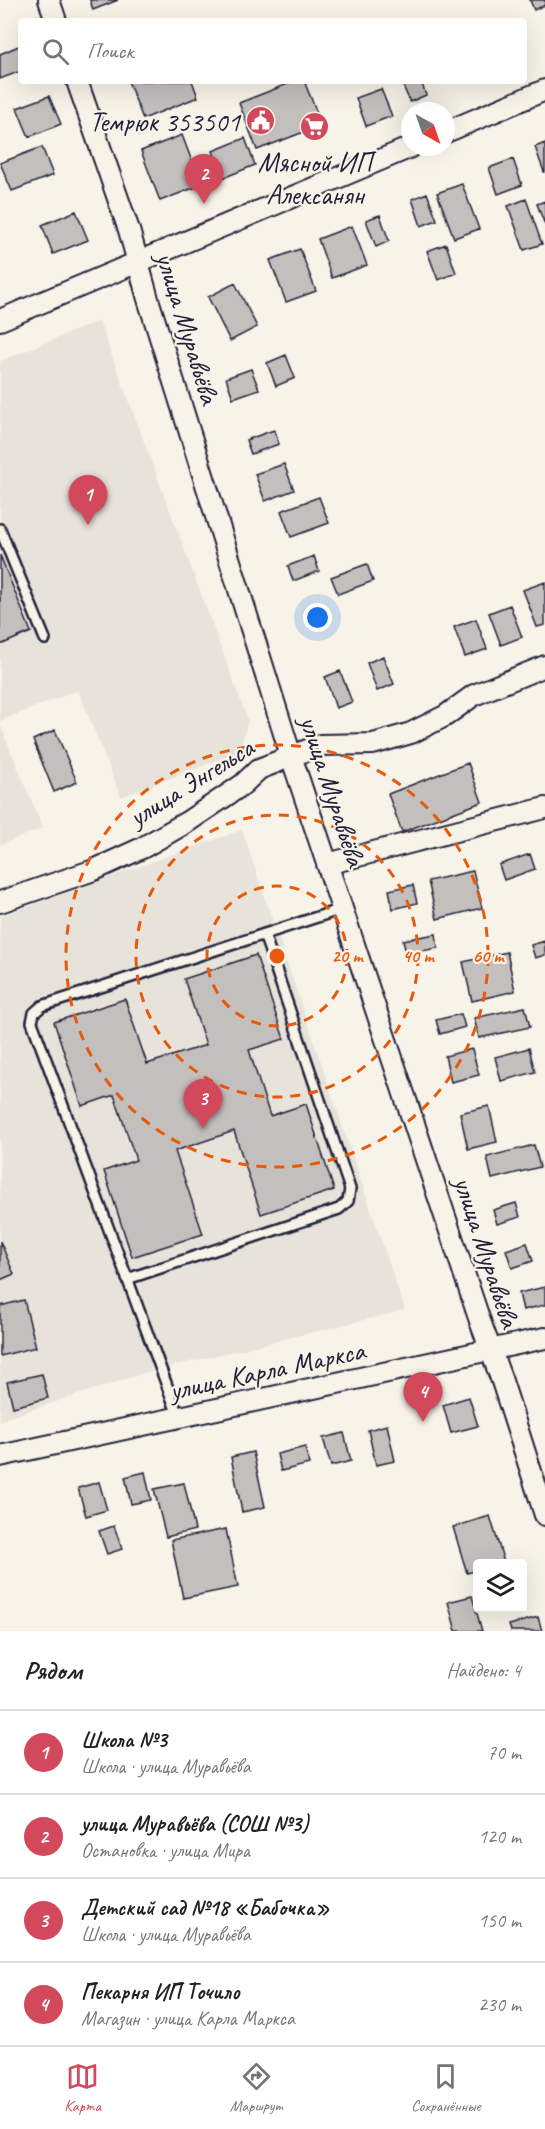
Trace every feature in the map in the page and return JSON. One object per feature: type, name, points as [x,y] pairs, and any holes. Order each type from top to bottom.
[{"type":"street","points":[[49,0],[55,18]]},
{"type":"street","name":"улица Муравьёва","points":[[78,84],[129,230],[137,264],[291,756],[545,1515]]},
{"type":"street","points":[[455,128],[545,90]]},
{"type":"street","points":[[0,320],[401,151]]},
{"type":"street","name":"улица Энгельса","points":[[0,902],[94,870],[142,848],[187,822],[242,785],[259,768],[320,745],[373,744],[411,733],[445,716],[474,695],[545,666]]},
{"type":"street","points":[[327,864],[545,808]]},
{"type":"street","name":"улица Карла Маркса","points":[[0,1456],[545,1338]]},
{"type":"lane","points":[[0,529],[45,639]]},
{"type":"lane","points":[[179,1418],[32,1022],[34,1013],[42,1006],[342,909]]},
{"type":"lane","points":[[127,1279],[339,1209],[348,1201],[350,1189],[264,934]]},
{"type":"shaded area","points":[[99,321],[248,720],[239,752],[121,797],[78,690],[0,721],[0,361]]},
{"type":"shaded area","points":[[0,725],[43,828],[0,845]]},
{"type":"shaded area","points":[[242,830],[405,1310],[148,1372],[0,1420],[0,916]]},
{"type":"building","points":[[90,0],[118,0],[93,10]]},
{"type":"building","points":[[530,0],[545,0],[545,5],[534,10]]},
{"type":"building","points":[[18,46],[18,72],[0,79],[0,54]]},
{"type":"building","points":[[129,84],[193,84],[198,97],[143,119]]},
{"type":"building","points":[[287,84],[305,84],[322,125],[257,150],[239,103]]},
{"type":"building","points":[[402,84],[422,84],[426,95],[410,102]]},
{"type":"building","points":[[381,89],[392,116],[366,126],[356,98]]},
{"type":"building","points":[[49,96],[61,124],[29,137],[17,108]]},
{"type":"building","points":[[182,135],[201,185],[160,201],[141,151]]},
{"type":"building","points":[[245,138],[255,165],[223,178],[213,151]]},
{"type":"building","points":[[545,143],[545,172],[544,172],[535,147]]},
{"type":"building","points":[[42,147],[53,175],[12,191],[0,163]]},
{"type":"building","points":[[513,159],[522,185],[498,194],[489,168]]},
{"type":"building","points":[[462,184],[479,229],[454,238],[437,193]]},
{"type":"building","points":[[427,193],[437,220],[421,226],[412,199]]},
{"type":"building","points":[[526,199],[542,244],[524,250],[508,206]]},
{"type":"building","points":[[545,201],[545,225],[537,204]]},
{"type":"building","points":[[76,211],[88,240],[53,254],[42,225]]},
{"type":"building","points":[[380,215],[389,241],[376,247],[366,220]]},
{"type":"building","points":[[352,226],[367,265],[332,278],[318,239]]},
{"type":"building","points":[[446,244],[456,273],[438,280],[427,251]]},
{"type":"building","points":[[300,249],[316,291],[286,302],[270,260]]},
{"type":"building","points":[[235,283],[257,327],[230,341],[208,297]]},
{"type":"building","points":[[286,355],[295,378],[276,386],[267,363]]},
{"type":"building","points":[[251,369],[259,389],[233,398],[226,378]]},
{"type":"building","points":[[274,430],[279,444],[251,454],[246,440]]},
{"type":"building","points":[[284,464],[294,490],[265,501],[255,474]]},
{"type":"building","points":[[319,497],[329,523],[291,537],[281,511]]},
{"type":"building","points":[[0,555],[31,632],[0,645]]},
{"type":"building","points":[[314,556],[319,571],[293,581],[288,566]]},
{"type":"building","points":[[367,564],[373,581],[338,594],[331,577]]},
{"type":"building","points":[[545,582],[545,625],[537,627],[523,590]]},
{"type":"building","points":[[510,605],[522,637],[501,645],[489,613]]},
{"type":"building","points":[[476,619],[487,649],[465,657],[454,627]]},
{"type":"building","points":[[383,656],[394,684],[377,691],[367,663]]},
{"type":"building","points":[[340,671],[352,702],[336,708],[325,677]]},
{"type":"building","points":[[55,730],[77,782],[54,792],[33,740]]},
{"type":"building","points":[[468,763],[482,802],[402,832],[388,794]]},
{"type":"building","points":[[530,854],[535,869],[504,880],[499,865]]},
{"type":"building","points":[[473,871],[482,908],[437,919],[428,881]]},
{"type":"building","points":[[413,885],[417,903],[393,909],[389,890]]},
{"type":"building","points":[[436,934],[438,948],[406,954],[403,940]]},
{"type":"building","points":[[545,941],[545,955],[535,958],[531,945]]},
{"type":"building","points":[[507,952],[515,991],[472,1001],[463,962]]},
{"type":"building","points":[[256,955],[284,1039],[249,1050],[270,1116],[306,1104],[334,1190],[261,1214],[234,1131],[175,1151],[203,1234],[132,1257],[104,1171],[136,1160],[114,1095],[82,1106],[54,1022],[125,999],[147,1064],[206,1045],[184,979]]},
{"type":"building","points":[[525,1007],[530,1027],[479,1038],[474,1018]]},
{"type":"building","points":[[461,1014],[465,1027],[440,1034],[436,1020]]},
{"type":"building","points":[[529,1048],[535,1072],[501,1081],[495,1057]]},
{"type":"building","points":[[472,1049],[479,1075],[451,1082],[445,1056]]},
{"type":"building","points":[[489,1106],[497,1142],[468,1149],[460,1113]]},
{"type":"building","points":[[534,1145],[540,1167],[492,1179],[487,1157]]},
{"type":"building","points":[[516,1203],[520,1217],[497,1224],[493,1210]]},
{"type":"building","points":[[0,1241],[14,1274],[0,1280]]},
{"type":"building","points":[[527,1243],[533,1261],[512,1268],[506,1250]]},
{"type":"building","points":[[545,1287],[545,1305],[523,1310],[519,1293]]},
{"type":"building","points":[[24,1300],[36,1347],[0,1356],[0,1306]]},
{"type":"building","points":[[42,1374],[48,1398],[13,1407],[7,1382]]},
{"type":"building","points":[[469,1397],[478,1426],[451,1433],[443,1405]]},
{"type":"building","points":[[387,1425],[395,1461],[376,1465],[368,1430]]},
{"type":"building","points":[[344,1433],[351,1461],[331,1466],[323,1438]]},
{"type":"building","points":[[305,1447],[309,1464],[281,1471],[277,1454]]},
{"type":"building","points":[[253,1452],[265,1507],[242,1512],[231,1457]]},
{"type":"building","points":[[145,1472],[151,1500],[131,1504],[125,1477]]},
{"type":"building","points":[[99,1482],[107,1510],[86,1516],[78,1488]]},
{"type":"building","points":[[184,1483],[195,1530],[166,1537],[154,1489]]},
{"type":"building","points":[[490,1516],[503,1559],[473,1559],[473,1571],[467,1573],[453,1527]]},
{"type":"building","points":[[114,1526],[122,1549],[107,1554],[99,1531]]},
{"type":"building","points":[[226,1529],[238,1587],[183,1598],[171,1540]]},
{"type":"building","points":[[472,1596],[473,1613],[477,1613],[482,1631],[456,1631],[448,1602]]},
{"type":"building","points":[[538,1617],[542,1631],[511,1631],[509,1625]]},
{"type":"place","name":"Темрюк 353501","points":[[261,121]]},
{"type":"place","name":"Мясной ИП Алексанян","points":[[315,126]]},
{"type":"place","name":"улица Муравьёва (СОШ №3)","points":[[204,204]]},
{"type":"place","name":"Школа №3","points":[[88,525]]},
{"type":"place","name":"Детский сад №18 «Бабочка»","points":[[203,1129]]},
{"type":"place","name":"Пекарня ИП Точило","points":[[423,1422]]}]
